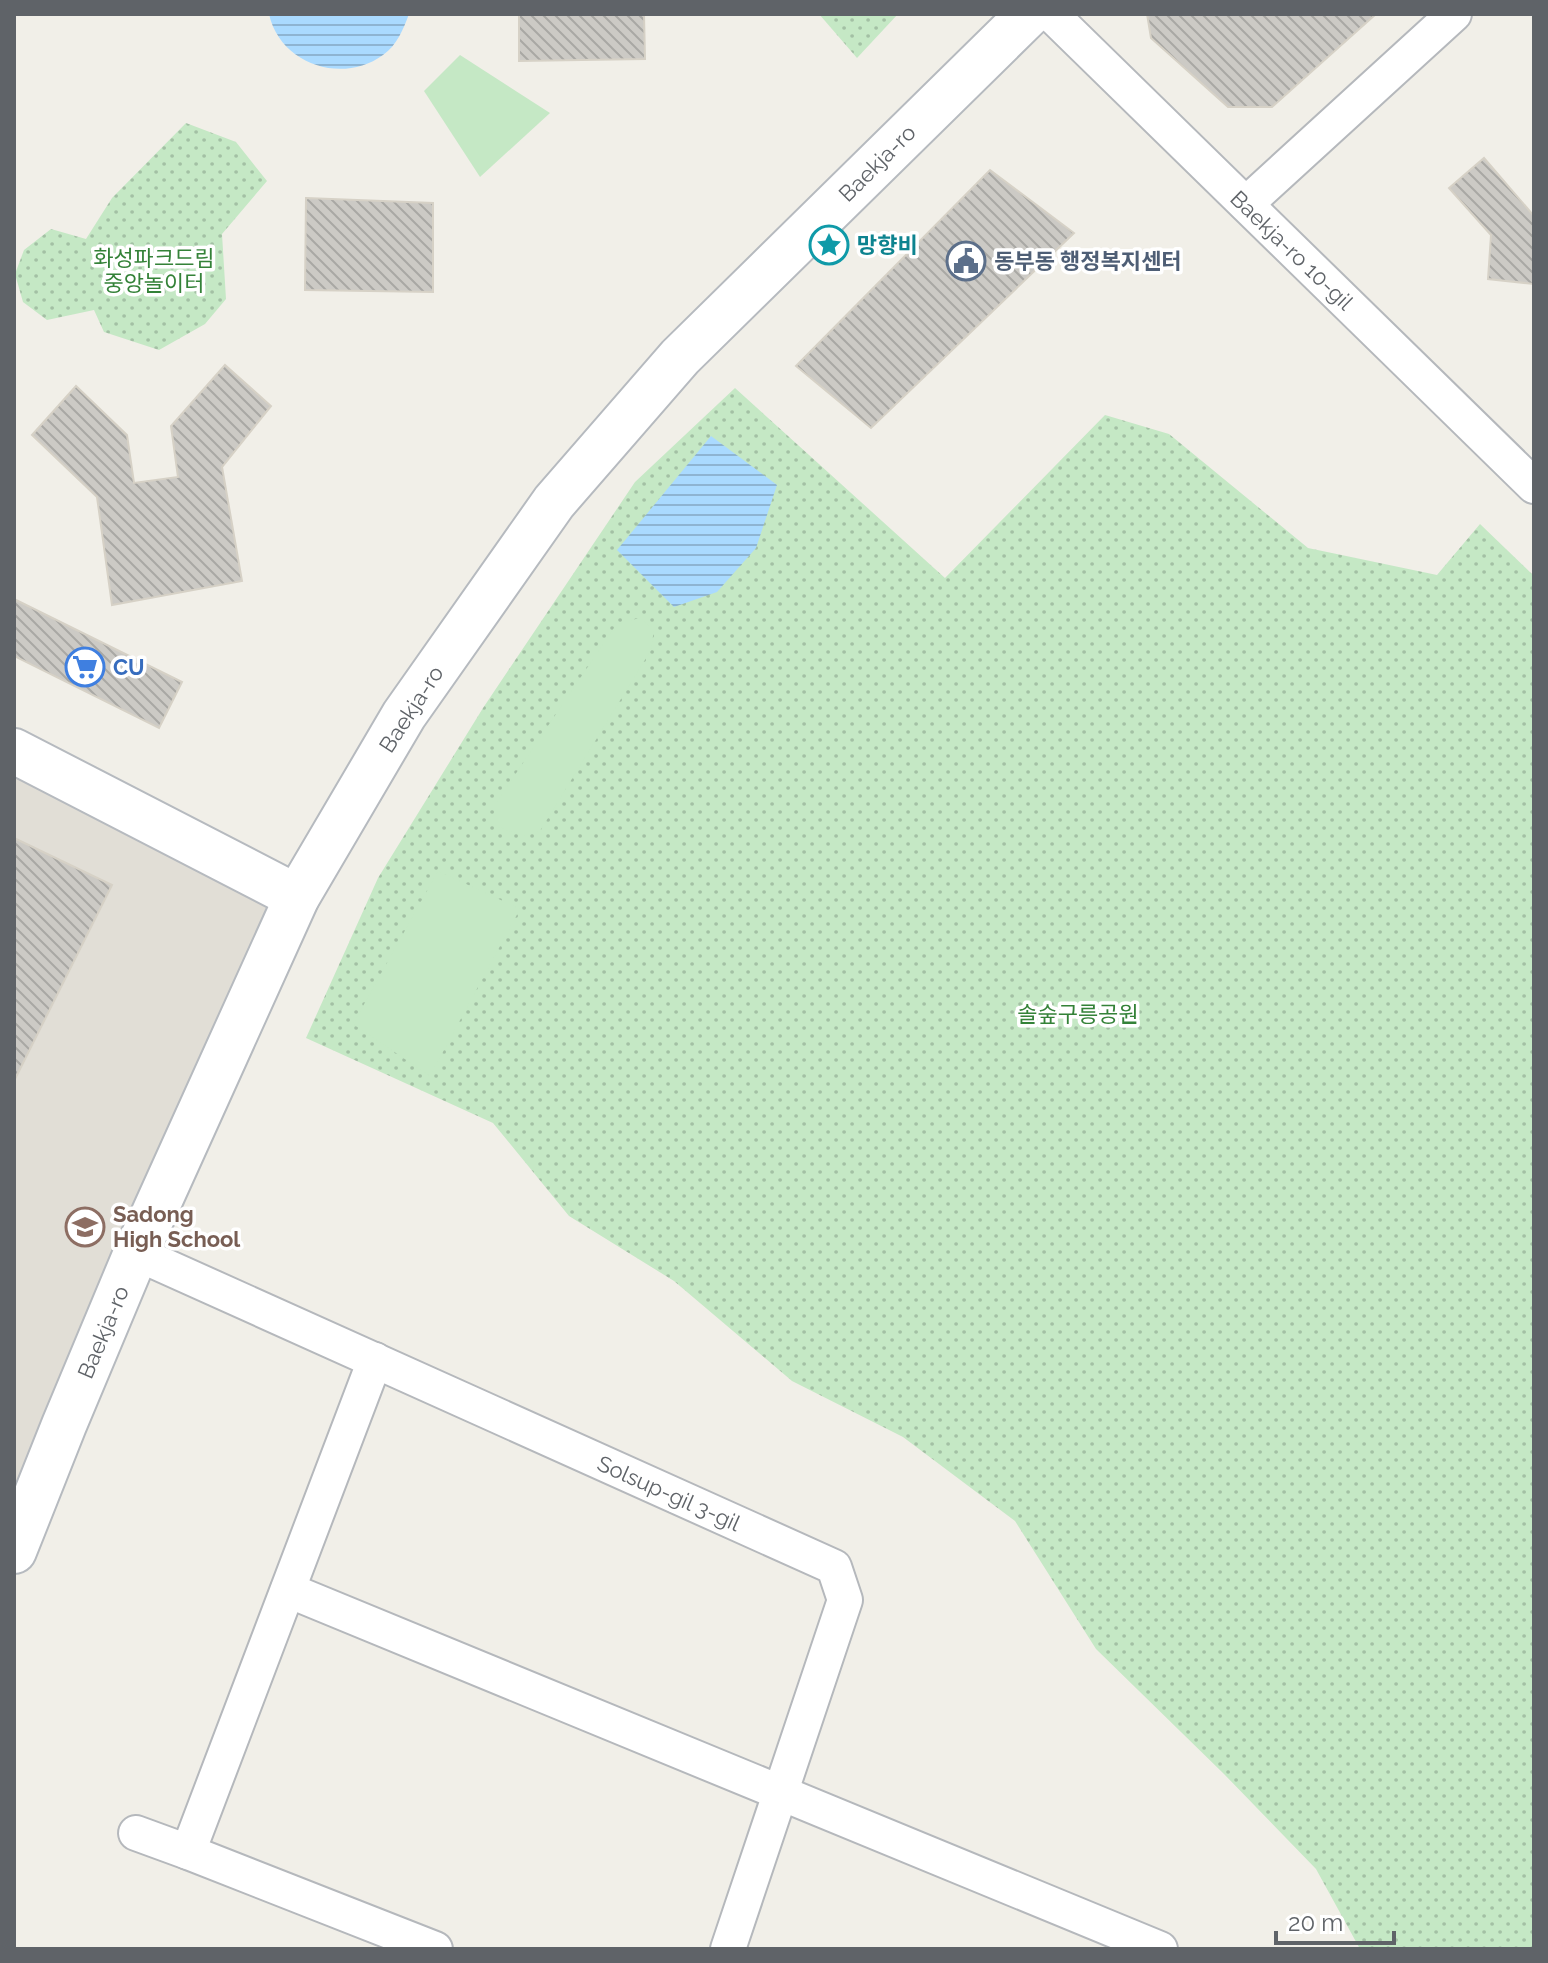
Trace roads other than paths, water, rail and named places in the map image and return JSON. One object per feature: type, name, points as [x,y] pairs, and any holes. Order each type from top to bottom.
[{"type":"street","name":"Baekja-ro","points":[[14,1551],[136,1253],[297,897],[404,715],[554,502],[680,357],[1029,14]]},
{"type":"street","name":"Baekja-ro 10-gil","points":[[1051,14],[1534,486]]},
{"type":"street","points":[[1246,204],[1454,14]]},
{"type":"street","points":[[14,751],[297,897]]},
{"type":"street","name":"Solsup-gil 3-gil","points":[[136,1253],[834,1567],[845,1600],[728,1949]]},
{"type":"street","points":[[188,1852],[375,1360]]},
{"type":"street","points":[[288,1590],[1160,1949]]},
{"type":"street","points":[[136,1833],[435,1949]]},
{"type":"water","points":[[269,14],[409,14],[396,42],[383,55],[367,64],[332,68],[299,57],[286,46],[275,31]]},
{"type":"water","points":[[711,436],[777,485],[756,548],[717,592],[674,607],[617,550]]},
{"type":"place","name":"망향비","points":[[829,245]]},
{"type":"place","name":"동부동 행정복지센터","points":[[966,261]]},
{"type":"place","name":"CU","points":[[85,667]]},
{"type":"place","name":"Sadong High School","points":[[85,1227]]},
{"type":"park label","name":"화성파크드림 중앙놀이터","points":[[154,270]]},
{"type":"park label","name":"솔숲구릉공원","points":[[1078,1014]]}]
